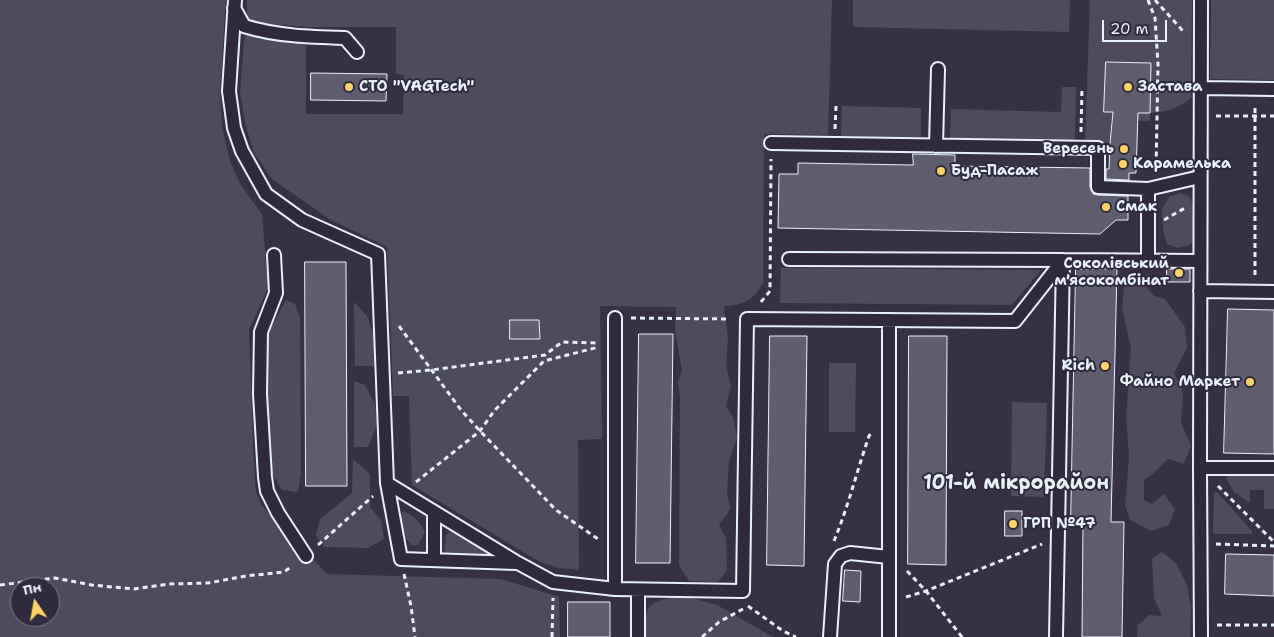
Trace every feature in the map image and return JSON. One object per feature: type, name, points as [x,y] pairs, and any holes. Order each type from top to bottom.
[{"type":"lane","points":[[1201,0],[1201,631]]},
{"type":"lane","points":[[234,4],[244,26],[258,31],[306,37],[345,38],[357,52]]},
{"type":"lane","points":[[234,4],[229,91],[234,128],[242,151],[266,194],[302,220],[378,254],[387,483],[401,559],[518,563]]},
{"type":"lane","points":[[936,146],[938,69]]},
{"type":"lane","points":[[1201,88],[1274,88]]},
{"type":"lane","points":[[771,144],[1098,148],[1098,187],[1151,188],[1200,177]]},
{"type":"lane","points":[[1148,261],[1151,188]]},
{"type":"lane","points":[[274,255],[276,294],[261,332],[260,394],[265,477],[267,491],[278,513],[306,556]]},
{"type":"lane","points":[[789,259],[1200,261]]},
{"type":"lane","points":[[387,483],[518,563],[553,582],[616,589],[743,591],[747,319],[1015,320],[1063,260]]},
{"type":"lane","points":[[1056,637],[1063,260]]},
{"type":"lane","points":[[1200,291],[1274,292]]},
{"type":"lane","points":[[615,318],[616,589]]},
{"type":"lane","points":[[888,637],[889,320]]},
{"type":"lane","points":[[1200,468],[1274,468]]},
{"type":"lane","points":[[434,512],[434,560]]},
{"type":"lane","points":[[830,637],[835,564],[841,556],[850,553],[889,554]]},
{"type":"lane","points":[[638,590],[638,637]]},
{"type":"path","points":[[1148,0],[1155,18],[1158,64],[1151,188]]},
{"type":"path","points":[[1155,0],[1201,51]]},
{"type":"path","points":[[1080,148],[1082,88]]},
{"type":"path","points":[[1255,292],[1256,88]]},
{"type":"path","points":[[1201,116],[1274,116]]},
{"type":"path","points":[[615,318],[747,319],[770,291],[771,144]]},
{"type":"path","points":[[1148,229],[1201,200]]},
{"type":"path","points":[[397,323],[461,410],[480,431],[556,510],[615,551]]},
{"type":"path","points":[[383,374],[431,370],[545,355],[562,342],[614,343]]},
{"type":"path","points":[[0,585],[55,578],[92,585],[134,589],[169,584],[208,583],[284,572],[306,556],[387,483],[412,485],[480,431],[494,411],[544,361],[614,343]]},
{"type":"path","points":[[834,543],[869,436],[889,409]]},
{"type":"path","points":[[1200,468],[1274,542]]},
{"type":"path","points":[[888,603],[926,591],[1058,537]]},
{"type":"path","points":[[1200,544],[1274,546]]},
{"type":"path","points":[[889,554],[926,591],[962,637]]},
{"type":"path","points":[[401,559],[411,606],[415,637]]},
{"type":"path","points":[[552,637],[553,582]]},
{"type":"path","points":[[743,591],[748,606],[783,631],[796,637]]},
{"type":"path","points":[[702,637],[719,622],[748,606]]},
{"type":"path","points":[[1201,631],[1274,625]]},
{"type":"shaded area","points":[[0,0],[226,0],[220,91],[222,126],[230,161],[240,184],[262,214],[268,288],[249,330],[254,467],[256,491],[262,506],[327,574],[501,579],[559,597],[560,637],[0,637]]},
{"type":"shaded area","points":[[247,0],[832,0],[828,135],[764,134],[763,283],[756,294],[747,301],[737,305],[724,306],[728,339],[726,366],[731,386],[726,406],[733,417],[737,437],[729,462],[727,495],[731,508],[719,525],[726,538],[727,570],[718,582],[689,581],[679,565],[680,396],[678,382],[682,370],[675,331],[676,307],[600,306],[602,439],[578,440],[579,570],[559,568],[540,562],[412,485],[409,396],[393,396],[387,247],[329,219],[272,179],[254,153],[245,123],[240,91],[245,32],[254,37],[306,45],[306,114],[403,114],[404,75],[396,74],[396,27],[306,27],[257,23],[247,19]]},
{"type":"shaded area","points":[[853,0],[1070,0],[1069,32],[853,27]]},
{"type":"shaded area","points":[[1090,0],[1192,0],[1191,98],[1172,109],[1150,113],[1150,121],[1111,120],[1110,143],[1085,142]]},
{"type":"shaded area","points":[[1211,0],[1274,0],[1274,80],[1210,79]]},
{"type":"shaded area","points":[[1062,87],[1076,87],[1075,141],[950,138],[951,109],[1061,112]]},
{"type":"shaded area","points":[[842,106],[921,108],[921,138],[841,136]]},
{"type":"shaded area","points":[[1180,193],[1189,196],[1194,207],[1197,224],[1195,236],[1190,245],[1178,248],[1167,244],[1163,230],[1162,209],[1169,197]]},
{"type":"shaded area","points":[[781,268],[1041,270],[1012,305],[780,303]]},
{"type":"shaded area","points":[[1130,276],[1137,276],[1154,296],[1165,299],[1185,327],[1187,347],[1174,373],[1183,392],[1181,422],[1191,446],[1184,464],[1168,459],[1144,480],[1144,500],[1152,504],[1164,494],[1175,509],[1169,525],[1151,531],[1130,520],[1125,505],[1129,457],[1126,417],[1131,349],[1122,307],[1125,281]]},
{"type":"shaded area","points":[[286,300],[295,304],[300,318],[301,473],[298,492],[282,490],[269,468],[266,336]]},
{"type":"shaded area","points":[[354,302],[367,316],[374,336],[374,366],[355,366]]},
{"type":"shaded area","points":[[829,363],[856,363],[855,432],[829,432]]},
{"type":"shaded area","points":[[354,381],[365,385],[375,404],[377,425],[368,447],[354,447]]},
{"type":"shaded area","points":[[1012,402],[1047,403],[1044,497],[1011,496]]},
{"type":"shaded area","points":[[353,459],[370,474],[370,507],[381,520],[384,539],[368,548],[325,547],[316,535],[320,519],[352,493]]},
{"type":"shaded area","points":[[1232,474],[1274,475],[1274,509],[1264,509],[1264,490],[1250,490],[1250,503],[1234,492],[1226,478]]},
{"type":"shaded area","points":[[1215,492],[1252,531],[1251,534],[1214,534]]},
{"type":"shaded area","points":[[403,511],[416,519],[425,532],[418,545],[412,545],[401,529],[399,519]]},
{"type":"shaded area","points":[[451,532],[499,558],[451,556],[444,551],[446,535]]},
{"type":"shaded area","points":[[1162,552],[1176,563],[1187,585],[1191,609],[1190,637],[1137,637],[1138,625],[1149,615],[1162,616],[1154,598],[1152,558]]},
{"type":"shaded area","points":[[669,598],[692,598],[717,605],[773,637],[646,637],[646,616],[649,607]]},
{"type":"building","points":[[1106,62],[1151,63],[1150,113],[1138,113],[1136,173],[1129,173],[1129,180],[1106,179],[1106,169],[1109,169],[1113,112],[1104,112]]},
{"type":"building","name":"СТО \"VAGTech\"","points":[[311,73],[387,74],[386,101],[311,100]]},
{"type":"building","points":[[913,154],[955,155],[955,166],[1090,168],[1090,187],[1093,194],[1128,196],[1128,220],[1116,220],[1100,234],[778,228],[779,174],[798,174],[798,163],[913,165]]},
{"type":"building","points":[[305,262],[346,262],[347,486],[306,486]]},
{"type":"building","points":[[1076,269],[1117,269],[1111,522],[1124,522],[1122,637],[1082,637],[1083,522],[1071,521]]},
{"type":"building","name":"Соколівський м'ясокомбінат","points":[[1167,269],[1190,269],[1190,282],[1167,282]]},
{"type":"building","name":"Файно Маркет","points":[[1228,309],[1274,310],[1274,454],[1224,453]]},
{"type":"building","points":[[510,320],[539,320],[540,339],[510,339]]},
{"type":"building","points":[[639,334],[673,334],[670,563],[636,563]]},
{"type":"building","points":[[770,336],[807,336],[804,566],[767,565]]},
{"type":"building","points":[[909,336],[947,336],[946,565],[908,564]]},
{"type":"building","name":"ГРП №47","points":[[1005,511],[1022,511],[1022,536],[1005,536]]},
{"type":"building","points":[[1226,554],[1274,555],[1274,596],[1225,594]]},
{"type":"building","points":[[845,570],[861,571],[860,602],[843,601]]},
{"type":"building","points":[[568,602],[610,602],[610,637],[568,637]]},
{"type":"place","name":"СТО \"VAGTech\"","points":[[349,87]]},
{"type":"place","name":"Застава","points":[[1128,87]]},
{"type":"place","name":"Вересень","points":[[1124,149]]},
{"type":"place","name":"Карамелька","points":[[1123,164]]},
{"type":"place","name":"Буд-Пасаж","points":[[941,171]]},
{"type":"place","name":"Смак","points":[[1106,207]]},
{"type":"place","name":"Соколівський м'ясокомбінат","points":[[1179,273]]},
{"type":"place","name":"Rich","points":[[1105,366]]},
{"type":"place","name":"Файно Маркет","points":[[1250,382]]},
{"type":"place","name":"ГРП №47","points":[[1013,524]]},
{"type":"district","name":"101-й мікрорайон","points":[[1016,484]]}]
